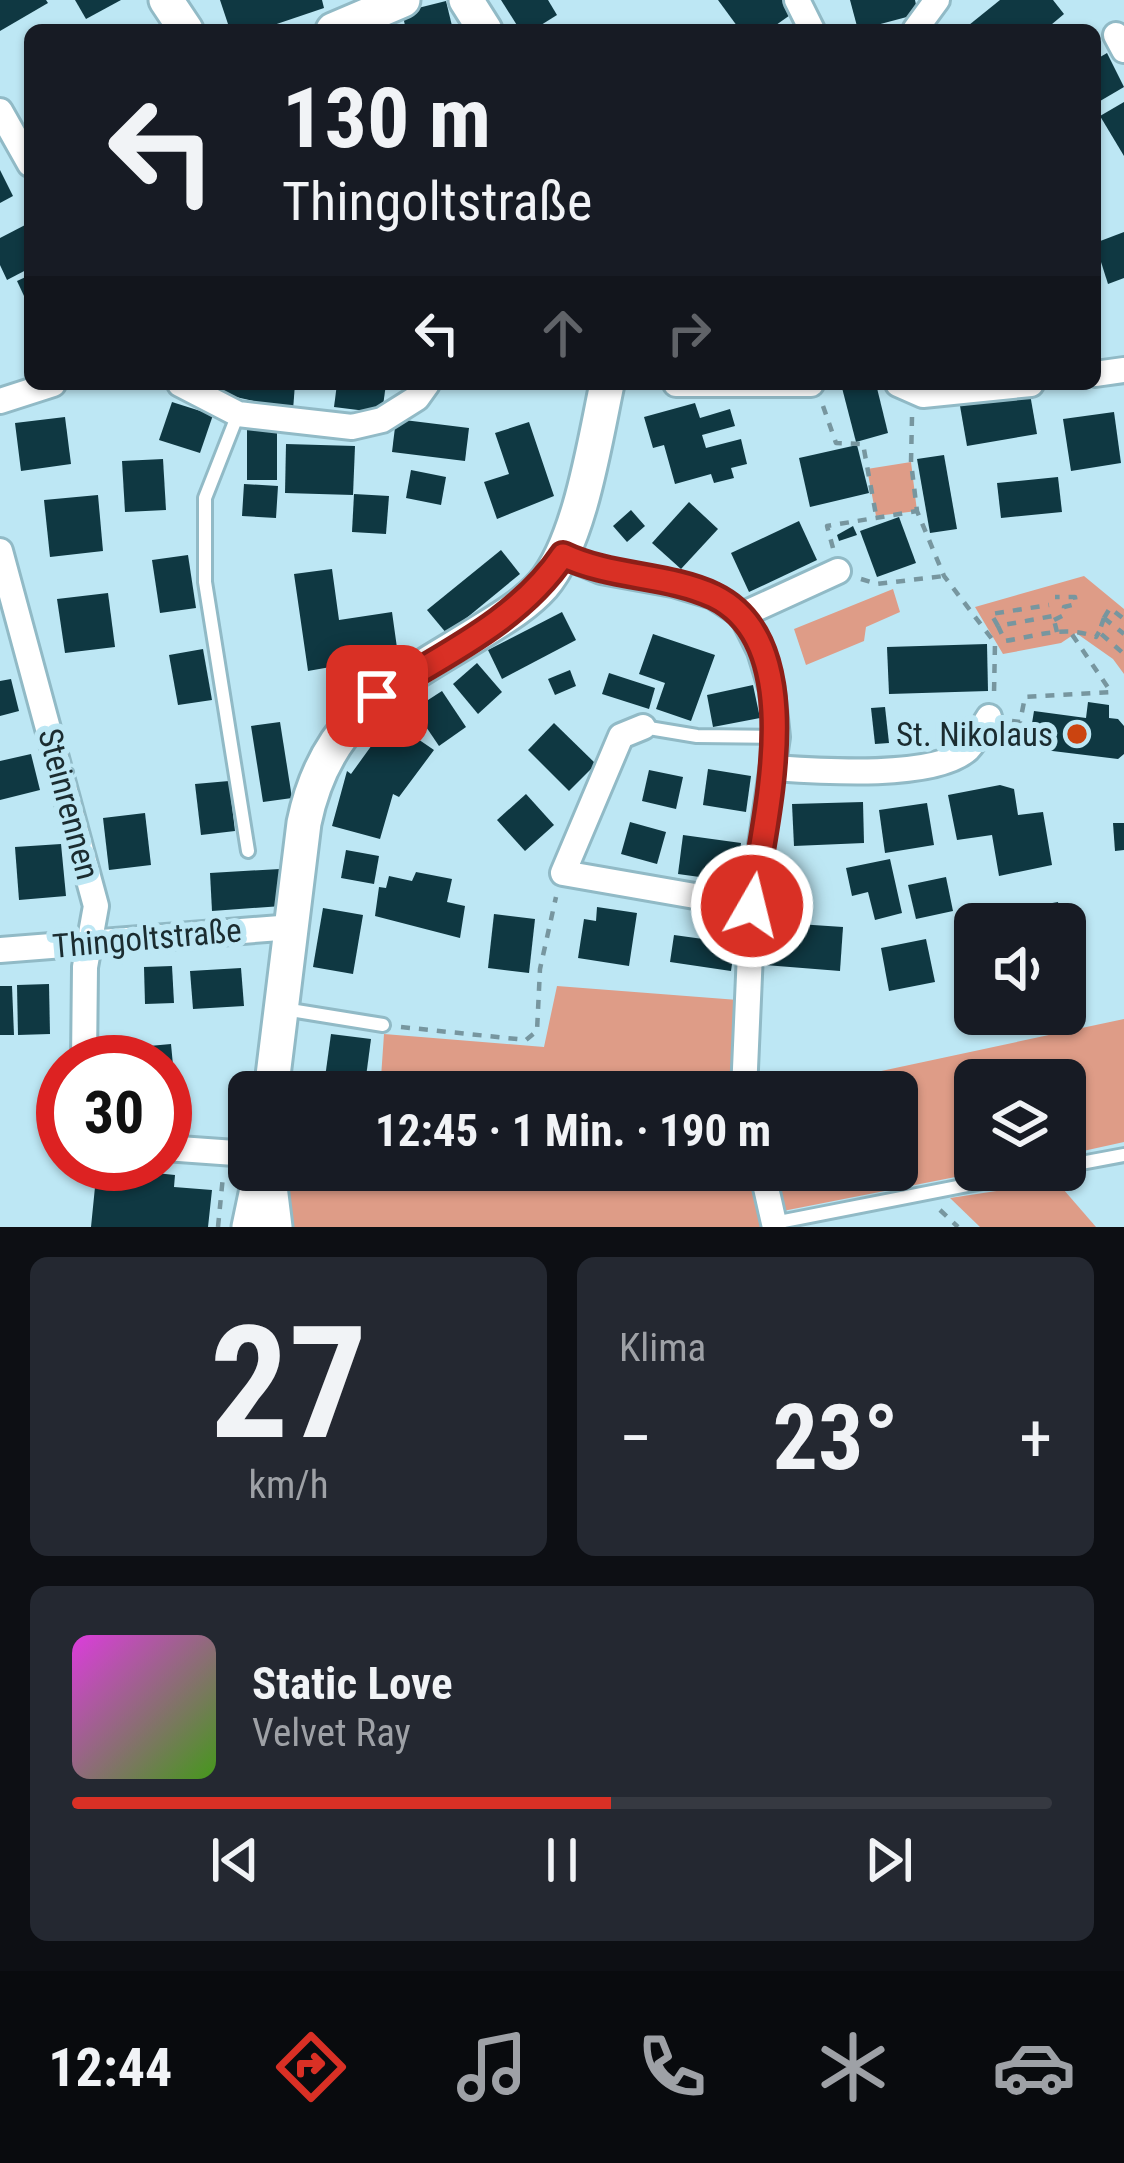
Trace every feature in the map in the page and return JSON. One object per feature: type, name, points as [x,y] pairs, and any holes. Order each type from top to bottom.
[{"type":"main road","points":[[347,24],[403,0]]},
{"type":"main road","name":"Thingoltstraße","points":[[274,1071],[311,788],[328,753],[349,722],[377,696],[516,610],[544,584],[563,555],[605,390]]},
{"type":"main road","points":[[249,1227],[259,1191]]},
{"type":"main road","points":[[269,1191],[275,1227]]},
{"type":"street","points":[[0,112],[24,154]]},
{"type":"street","points":[[0,401],[34,390]]},
{"type":"street","points":[[192,390],[238,414],[352,427],[382,420],[422,390]]},
{"type":"street","points":[[760,390],[816,394]]},
{"type":"street","points":[[911,390],[922,395],[972,390]]},
{"type":"street","name":"Steinrennen","points":[[0,551],[96,906],[86,967],[85,1035]]},
{"type":"street","points":[[563,555],[601,571],[713,596],[742,615],[760,651],[772,690],[777,737],[752,906],[745,1071]]},
{"type":"street","points":[[742,615],[838,571]]},
{"type":"street","points":[[773,768],[834,773],[928,766],[967,750],[989,717]]},
{"type":"street","points":[[643,727],[621,736],[563,872],[752,906]]},
{"type":"street","name":"Thingoltstraße","points":[[0,950],[293,926]]},
{"type":"street","points":[[192,1150],[228,1152]]},
{"type":"street","points":[[767,1191],[775,1225]]},
{"type":"lane","points":[[238,414],[205,498],[205,582],[248,850]]},
{"type":"lane","points":[[643,727],[697,736],[777,737]]},
{"type":"lane","points":[[282,1009],[383,1025]]},
{"type":"lane","points":[[1086,1162],[1124,1155]]},
{"type":"lane","points":[[775,1225],[954,1188]]},
{"type":"path","points":[[816,394],[836,443],[863,443],[876,516]]},
{"type":"path","points":[[922,395],[910,422],[917,511],[944,576],[995,644],[989,717],[1020,722],[1025,697],[1111,692],[1069,630]]},
{"type":"path","points":[[917,511],[827,526],[838,571],[877,584],[944,576]]},
{"type":"path","points":[[1054,620],[1064,614],[1064,607],[1076,604],[1075,597],[1055,598]]},
{"type":"path","points":[[1005,641],[992,614],[1049,605]]},
{"type":"path","points":[[995,644],[1069,630],[1096,637],[1110,608],[1124,619]]},
{"type":"path","points":[[998,626],[1053,616],[1057,632]]},
{"type":"path","points":[[1104,618],[1124,634]]},
{"type":"path","points":[[1099,632],[1124,654]]},
{"type":"path","points":[[383,1025],[526,1040],[537,1031],[540,969],[563,872]]},
{"type":"path","points":[[218,1227],[228,1188]]},
{"type":"shaded area","points":[[911,462],[917,511],[876,516],[867,469]]},
{"type":"shaded area","points":[[1084,576],[1124,609],[1124,674],[1113,659],[1076,633],[1061,643],[1003,654],[975,607]]},
{"type":"shaded area","points":[[893,589],[900,612],[866,627],[864,641],[806,665],[794,629]]},
{"type":"shaded area","points":[[557,986],[738,1000],[734,1071],[381,1071],[384,1034],[544,1047]]},
{"type":"shaded area","points":[[1124,1019],[1124,1142],[1086,1150],[1086,1059],[954,1059],[954,1177],[918,1184],[918,1071],[881,1071],[1049,1035],[1086,1035],[1086,1027]]},
{"type":"shaded area","points":[[287,1191],[757,1191],[765,1227],[287,1227]]},
{"type":"shaded area","points":[[779,1191],[884,1191],[783,1211]]},
{"type":"shaded area","points":[[997,1191],[1065,1191],[1096,1227],[980,1227],[950,1198]]},
{"type":"building","points":[[0,0],[46,0],[48,3],[0,31]]},
{"type":"building","points":[[75,0],[121,0],[86,19]]},
{"type":"building","points":[[220,0],[322,0],[324,8],[277,24],[228,24]]},
{"type":"building","points":[[501,0],[548,0],[557,15],[543,24],[516,24]]},
{"type":"building","points":[[718,0],[784,0],[793,13],[777,24],[736,24]]},
{"type":"building","points":[[850,0],[915,0],[918,14],[880,24],[856,24]]},
{"type":"building","points":[[1000,0],[1053,0],[1064,14],[1052,24],[970,24]]},
{"type":"building","points":[[446,1],[452,24],[405,24],[402,12]]},
{"type":"building","points":[[1107,53],[1124,87],[1101,100],[1101,56]]},
{"type":"building","points":[[1124,102],[1124,156],[1101,118]]},
{"type":"building","points":[[0,170],[13,196],[0,203]]},
{"type":"building","points":[[24,226],[24,271],[7,280],[0,265],[0,238]]},
{"type":"building","points":[[1124,232],[1124,278],[1108,284],[1101,262],[1101,241]]},
{"type":"building","points":[[295,390],[293,410],[218,393]]},
{"type":"building","points":[[336,390],[385,390],[382,413],[334,407]]},
{"type":"building","points":[[843,390],[877,390],[888,433],[856,442]]},
{"type":"building","points":[[1030,394],[1037,434],[967,446],[960,406]]},
{"type":"building","points":[[172,402],[213,415],[200,453],[159,440]]},
{"type":"building","points":[[695,403],[700,418],[730,409],[735,426],[702,435],[706,448],[741,439],[747,464],[731,468],[734,478],[714,483],[711,474],[675,484],[664,445],[653,448],[644,417]]},
{"type":"building","points":[[1114,412],[1121,463],[1071,471],[1063,419]]},
{"type":"building","points":[[65,417],[71,464],[21,471],[15,423]]},
{"type":"building","points":[[396,419],[469,428],[465,461],[392,452]]},
{"type":"building","points":[[529,422],[554,496],[497,519],[484,482],[509,474],[495,433]]},
{"type":"building","points":[[247,429],[277,429],[277,480],[247,480]]},
{"type":"building","points":[[286,444],[355,446],[353,495],[285,493]]},
{"type":"building","points":[[857,445],[869,493],[810,507],[799,458]]},
{"type":"building","points":[[944,455],[957,529],[930,533],[917,459]]},
{"type":"building","points":[[163,459],[166,510],[125,512],[122,461]]},
{"type":"building","points":[[411,470],[446,477],[441,505],[406,498]]},
{"type":"building","points":[[1058,477],[1062,512],[1001,518],[997,483]]},
{"type":"building","points":[[244,484],[278,486],[276,518],[242,516]]},
{"type":"building","points":[[354,494],[389,496],[386,534],[352,532]]},
{"type":"building","points":[[98,495],[103,551],[50,557],[44,500]]},
{"type":"building","points":[[689,502],[718,529],[681,569],[652,543]]},
{"type":"building","points":[[631,510],[645,526],[627,542],[613,526]]},
{"type":"building","points":[[899,517],[916,563],[877,577],[860,531]]},
{"type":"building","points":[[799,521],[817,560],[749,592],[731,553]]},
{"type":"building","points":[[853,526],[857,535],[839,541],[837,535]]},
{"type":"building","points":[[501,550],[520,574],[447,634],[427,610]]},
{"type":"building","points":[[188,555],[196,608],[160,613],[152,560]]},
{"type":"building","points":[[332,569],[339,620],[392,612],[398,655],[308,671],[294,574]]},
{"type":"building","points":[[108,593],[115,647],[65,653],[57,599]]},
{"type":"building","points":[[562,612],[576,640],[502,679],[488,650]]},
{"type":"building","points":[[653,634],[715,655],[691,721],[656,709],[665,683],[639,674]]},
{"type":"building","points":[[987,644],[988,691],[889,694],[887,647]]},
{"type":"building","points":[[203,649],[212,700],[178,705],[169,655]]},
{"type":"building","points":[[477,663],[502,692],[478,714],[453,684]]},
{"type":"building","points":[[570,670],[576,686],[555,695],[548,679]]},
{"type":"building","points":[[609,673],[655,688],[649,709],[602,694]]},
{"type":"building","points":[[11,679],[19,711],[0,716],[0,681]]},
{"type":"building","points":[[753,685],[760,718],[713,727],[707,695]]},
{"type":"building","points":[[442,691],[466,727],[439,746],[414,709]]},
{"type":"building","name":"St. Nikolaus","points":[[1088,702],[1109,705],[1109,718],[1124,726],[1124,754],[1118,759],[1028,748],[1034,711],[1086,718]]},
{"type":"building","points":[[885,707],[889,743],[875,744],[871,708]]},
{"type":"building","points":[[390,720],[434,750],[399,797],[393,794],[380,839],[332,826],[347,771],[351,774]]},
{"type":"building","points":[[280,722],[292,798],[263,802],[251,726]]},
{"type":"building","points":[[554,723],[596,764],[569,791],[528,750]]},
{"type":"building","points":[[31,754],[40,790],[0,800],[0,761]]},
{"type":"building","points":[[708,769],[751,776],[746,812],[703,805]]},
{"type":"building","points":[[649,770],[683,777],[676,809],[642,801]]},
{"type":"building","points":[[229,781],[235,831],[201,835],[195,784]]},
{"type":"building","points":[[1000,785],[1014,789],[1018,815],[1043,812],[1052,865],[999,876],[992,835],[957,840],[948,795]]},
{"type":"building","points":[[526,794],[554,825],[525,851],[497,820]]},
{"type":"building","points":[[863,802],[864,843],[794,846],[792,804]]},
{"type":"building","points":[[927,803],[934,845],[885,853],[879,810]]},
{"type":"building","points":[[145,813],[151,865],[109,870],[103,818]]},
{"type":"building","points":[[630,822],[666,832],[657,864],[621,854]]},
{"type":"building","points":[[1113,823],[1124,823],[1124,850],[1115,851]]},
{"type":"building","points":[[683,835],[741,843],[736,882],[678,874]]},
{"type":"building","points":[[61,844],[66,896],[19,900],[15,847]]},
{"type":"building","points":[[346,850],[379,856],[374,884],[341,878]]},
{"type":"building","points":[[890,859],[902,913],[875,920],[868,892],[852,896],[846,868]]},
{"type":"building","points":[[280,869],[282,906],[212,911],[210,873]]},
{"type":"building","points":[[416,872],[452,879],[447,902],[465,906],[460,938],[375,916],[379,887],[386,888],[389,876],[412,881]]},
{"type":"building","points":[[946,877],[953,911],[916,919],[908,885]]},
{"type":"building","points":[[597,907],[637,913],[629,966],[578,958],[584,919],[596,921]]},
{"type":"building","points":[[323,908],[363,915],[353,974],[313,967]]},
{"type":"building","points":[[707,910],[739,915],[731,971],[670,962],[674,935],[703,939]]},
{"type":"building","points":[[494,914],[535,919],[529,973],[488,968]]},
{"type":"building","points":[[768,922],[843,927],[840,971],[765,965]]},
{"type":"building","points":[[926,939],[935,982],[889,991],[881,948]]},
{"type":"building","points":[[172,966],[174,1003],[145,1004],[144,967]]},
{"type":"building","points":[[241,968],[244,1006],[193,1009],[190,971]]},
{"type":"building","points":[[49,984],[50,1034],[18,1035],[17,985]]},
{"type":"building","points":[[0,986],[12,986],[14,1035],[0,1035]]},
{"type":"building","points":[[331,1034],[371,1039],[367,1071],[326,1071]]},
{"type":"building","points":[[212,1190],[208,1227],[91,1227],[95,1191]]},
{"type":"place","name":"St. Nikolaus","points":[[1077,734]]},
{"type":"route","points":[[377,696],[516,610],[544,584],[563,555],[601,571],[713,596],[742,615],[772,690],[777,737],[752,906]]}]
